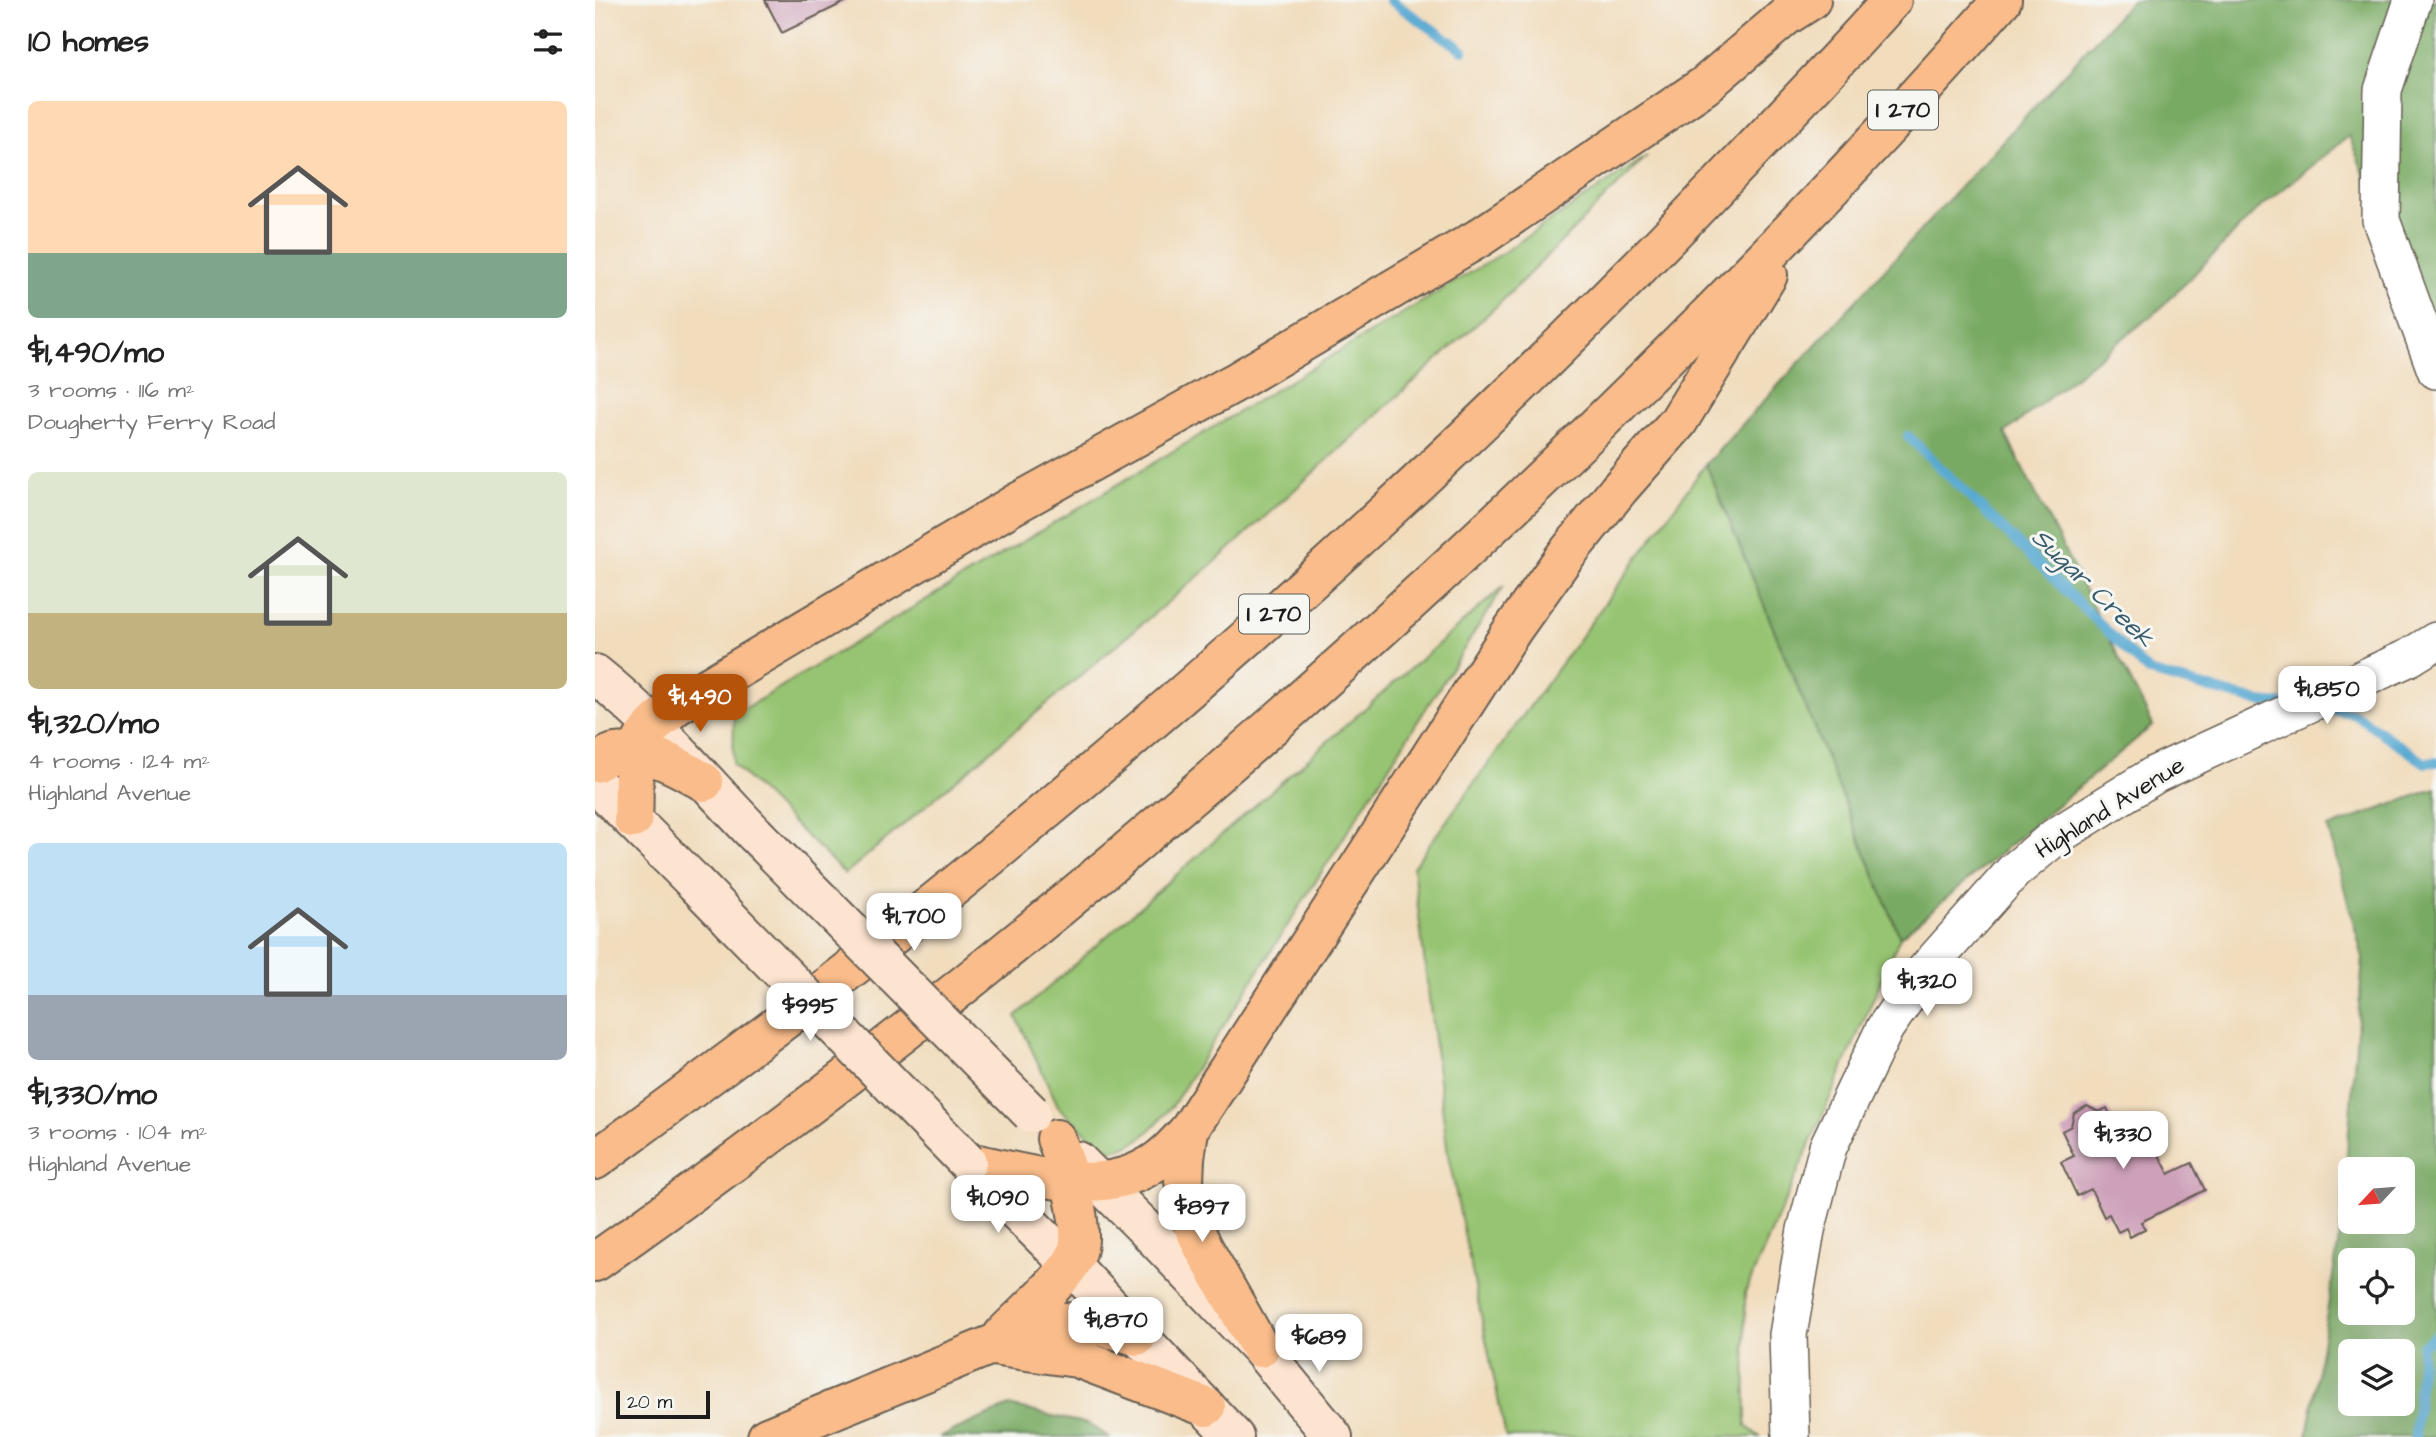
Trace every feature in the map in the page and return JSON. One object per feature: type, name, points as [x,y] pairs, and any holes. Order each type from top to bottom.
[{"type":"highway","points":[[633,819],[634,776],[645,741],[675,706],[1015,504],[1234,383],[1479,238],[1704,86],[1786,16],[1811,0]]},
{"type":"highway","name":"I 270","points":[[595,1160],[895,934],[1146,727],[1274,614],[1525,380],[1756,146],[1892,0]]},
{"type":"highway","name":"I 270","points":[[595,1262],[773,1133],[944,1001],[1219,773],[1357,651],[1600,424],[1802,219],[2002,0]]},
{"type":"highway","points":[[967,1162],[1085,1183],[1148,1167],[1168,1152],[1189,1129],[1513,629],[1565,556],[1678,422],[1802,219]]},
{"type":"highway","points":[[595,763],[645,741]]},
{"type":"highway","points":[[645,741],[653,757],[679,766],[704,782]]},
{"type":"highway","points":[[1189,1129],[1184,1181],[1191,1221],[1259,1348]]},
{"type":"highway","points":[[992,1346],[1071,1265],[1078,1251],[1085,1183]]},
{"type":"highway","points":[[767,1437],[1040,1325],[1056,1321],[1086,1322],[1137,1336]]},
{"type":"highway","points":[[992,1346],[1077,1358],[1206,1407]]},
{"type":"main road","points":[[595,674],[613,688],[645,741]]},
{"type":"main road","points":[[704,782],[1043,1126],[1085,1183],[1259,1348],[1333,1437]]},
{"type":"main road","points":[[595,783],[1071,1265],[1234,1437]]},
{"type":"street","points":[[2413,0],[2383,90],[2381,220],[2436,370]]},
{"type":"street","name":"Highland Avenue","points":[[1791,1437],[1788,1335],[1806,1230],[1828,1147],[1885,1028],[1924,972],[2004,882],[2055,837],[2156,774],[2410,657],[2436,641]]},
{"type":"green space","points":[[2132,0],[2436,0],[2436,357],[2349,136],[2256,211],[2162,307],[2005,433],[2153,725],[1900,937],[1706,464]]},
{"type":"green space","points":[[1647,156],[1501,302],[1214,563],[845,874],[733,764],[734,715],[1498,256]]},
{"type":"green space","points":[[1706,464],[1900,937],[1745,1293],[1746,1426],[1760,1437],[1506,1437],[1448,1155],[1413,867]]},
{"type":"green space","points":[[1504,586],[1173,1105],[1137,1141],[1106,1151],[1059,1108],[1016,1016]]},
{"type":"green space","points":[[2436,788],[2436,1437],[2307,1437],[2340,1234],[2415,1234],[2415,1157],[2347,1157],[2363,958],[2328,828]]},
{"type":"green space","points":[[1009,1406],[1088,1424],[1109,1437],[939,1437]]},
{"type":"building","points":[[765,0],[849,0],[782,33]]},
{"type":"building","points":[[2087,1106],[2099,1112],[2107,1108],[2120,1133],[2135,1126],[2149,1155],[2157,1151],[2169,1174],[2192,1163],[2205,1190],[2141,1222],[2145,1229],[2130,1237],[2126,1228],[2118,1232],[2109,1214],[2104,1217],[2091,1189],[2077,1196],[2061,1162],[2074,1156],[2062,1131],[2071,1126],[2074,1113]]},
{"type":"waterway","name":"Sugar Creek","points":[[1390,0],[1463,50]]},
{"type":"waterway","name":"Sugar Creek","points":[[1908,436],[2149,672],[2260,702],[2280,704]]},
{"type":"waterway","name":"Sugar Creek","points":[[2326,709],[2353,713],[2425,763],[2436,762]]},
{"type":"waterway","name":"Sugar Creek","points":[[2415,1437],[2422,1346],[2436,1335]]}]
